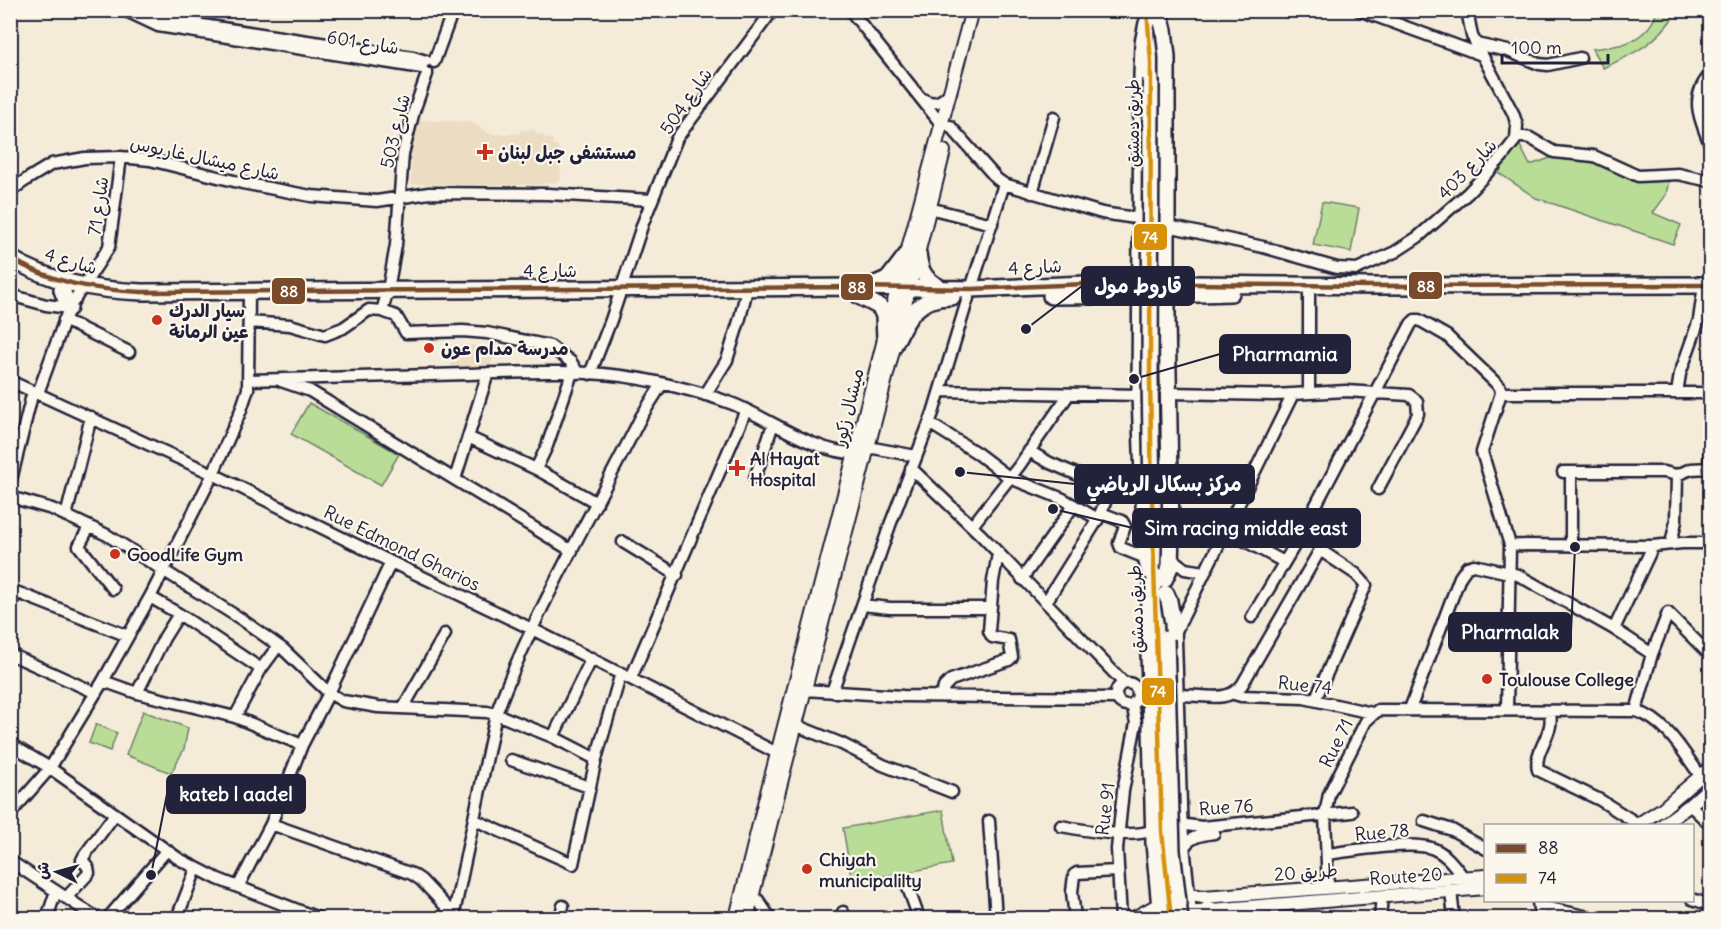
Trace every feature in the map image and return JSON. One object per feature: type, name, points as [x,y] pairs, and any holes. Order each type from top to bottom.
[{"type":"highway","name":"طريق دمشق","points":[[1159,11],[1156,81],[1159,374],[1157,499],[1165,639],[1172,851],[1180,918]]},
{"type":"highway","points":[[1159,11],[1167,50],[1167,326],[1171,558],[1169,572],[1160,583],[1151,588],[1149,598],[1154,836],[1160,911]]},
{"type":"highway","name":"طريق دمشق","points":[[1147,17],[1156,81]]},
{"type":"highway","points":[[1147,17],[1142,76],[1140,395],[1146,558],[1149,569],[1160,583]]},
{"type":"highway","points":[[1141,240],[1144,250],[1152,254],[1160,252],[1167,242]]},
{"type":"highway","points":[[913,253],[924,277],[943,293],[912,311],[889,342],[880,307],[859,292],[886,280],[913,253]]},
{"type":"highway","name":"شارع 4","points":[[10,258],[80,291]]},
{"type":"highway","points":[[1104,287],[1129,277],[1135,272],[1141,258]]},
{"type":"highway","points":[[1167,265],[1178,278],[1195,289],[1255,292],[1347,290]]},
{"type":"highway","name":"شارع 4","points":[[10,269],[62,290],[386,300],[620,293],[969,294],[1104,287],[1195,289]]},
{"type":"highway","points":[[1104,287],[1132,303],[1138,313],[1140,328]]},
{"type":"highway","points":[[1167,326],[1170,309],[1195,289],[1707,288]]},
{"type":"highway","points":[[62,290],[66,314]]},
{"type":"highway","points":[[1140,328],[1148,320],[1156,318],[1167,326]]},
{"type":"highway","name":"طريق دمشق","points":[[1165,639],[1162,831],[1171,918]]},
{"type":"highway","points":[[1165,639],[1175,696],[1181,853],[1189,918]]},
{"type":"main road","name":"ميشال زكور","points":[[913,253],[929,208],[952,90],[972,10]]},
{"type":"main road","name":"ميشال زكور","points":[[736,918],[855,453],[889,342],[946,125],[980,10]]},
{"type":"main road","name":"ميشال زكور","points":[[747,918],[780,753],[795,725],[868,447],[889,342]]},
{"type":"main road","points":[[754,918],[785,786],[780,753]]},
{"type":"main road","points":[[729,918],[763,782],[769,764],[780,753]]},
{"type":"main road","points":[[1638,824],[1662,809],[1706,773]]},
{"type":"main road","points":[[1662,824],[1690,805],[1710,787]]},
{"type":"main road","name":"طريق 20","points":[[1142,917],[1160,911],[1172,897],[1186,894],[1203,897],[1484,876]]},
{"type":"main road","name":"Route 20","points":[[1189,918],[1198,912],[1204,914],[1484,888]]},
{"type":"street","name":"شارع 601","points":[[124,10],[158,26],[428,65]]},
{"type":"street","name":"شارع 601","points":[[140,10],[164,19],[413,57],[428,65]]},
{"type":"street","name":"شارع 503","points":[[400,197],[400,173],[406,138],[428,65],[448,10]]},
{"type":"street","name":"شارع 503","points":[[428,65],[453,10]]},
{"type":"street","name":"شارع 504","points":[[536,469],[620,293],[652,200],[681,130],[773,10]]},
{"type":"street","points":[[850,10],[921,97],[997,179],[1004,184],[1107,215],[1142,219]]},
{"type":"street","points":[[1359,10],[1482,55]]},
{"type":"street","name":"شارع 403","points":[[1351,270],[1395,252],[1430,228],[1485,175],[1510,148],[1517,136],[1517,125],[1513,113],[1472,36],[1467,10]]},
{"type":"street","points":[[1476,44],[1508,51],[1539,64],[1548,65],[1580,58]]},
{"type":"street","points":[[1710,75],[1702,88],[1698,109],[1710,144]]},
{"type":"street","points":[[921,97],[928,102],[937,103],[945,99],[952,90]]},
{"type":"street","points":[[1032,193],[1054,117]]},
{"type":"street","points":[[1517,136],[1530,138],[1554,152],[1594,156],[1638,176],[1678,174],[1710,180]]},
{"type":"street","name":"شارع ميشال غاريوس","points":[[10,191],[52,164],[78,159],[121,157],[150,160],[293,194],[372,201],[429,193],[536,194],[652,200]]},
{"type":"street","name":"شارع 71","points":[[10,484],[35,392],[66,314],[109,247],[121,157]]},
{"type":"street","points":[[832,692],[940,391],[1004,184]]},
{"type":"street","points":[[400,197],[396,245],[386,300],[406,333],[471,332],[550,346],[571,363],[580,374]]},
{"type":"street","points":[[929,208],[992,224]]},
{"type":"street","points":[[1168,226],[1257,245],[1351,270],[1347,290]]},
{"type":"street","points":[[1677,393],[1680,374],[1699,320],[1707,288]]},
{"type":"street","points":[[1309,392],[1310,292]]},
{"type":"street","points":[[705,395],[727,360],[746,293]]},
{"type":"street","points":[[10,295],[46,305],[66,314],[129,352]]},
{"type":"street","points":[[10,814],[50,768],[96,693],[150,597],[213,474],[243,405],[249,380],[249,295]]},
{"type":"street","points":[[249,322],[290,325],[325,335],[343,328],[386,300]]},
{"type":"street","points":[[1252,617],[1284,562],[1411,324],[1416,320],[1434,327],[1447,336],[1500,387],[1501,393],[1482,456],[1495,489],[1510,545],[1507,710]]},
{"type":"street","points":[[454,479],[488,373]]},
{"type":"street","points":[[249,380],[488,373],[630,377],[705,395],[746,410],[823,447],[840,453],[855,453]]},
{"type":"street","points":[[310,378],[308,385],[310,391]]},
{"type":"street","points":[[275,379],[310,391],[378,435],[572,551]]},
{"type":"street","name":"Rue Edmond Gharios","points":[[10,381],[213,474],[592,658],[780,753]]},
{"type":"street","points":[[453,917],[496,714],[532,629],[641,417],[662,384]]},
{"type":"street","points":[[940,391],[1140,395]]},
{"type":"street","points":[[1169,393],[1374,392],[1409,395],[1417,401],[1419,408],[1414,423],[1378,489]]},
{"type":"street","points":[[1501,393],[1710,393]]},
{"type":"street","points":[[972,526],[1029,452],[1069,394]]},
{"type":"street","points":[[1165,639],[1226,530],[1293,394]]},
{"type":"street","points":[[632,678],[746,410]]},
{"type":"street","points":[[66,516],[91,417]]},
{"type":"street","points":[[755,478],[773,423]]},
{"type":"street","points":[[929,423],[1010,477],[1099,516],[1122,521],[1125,526],[1119,543],[1121,548],[1146,558]]},
{"type":"street","points":[[468,437],[536,469],[597,503]]},
{"type":"street","points":[[1571,545],[1567,472],[1664,472],[1677,475],[1691,469],[1710,468],[1710,446]]},
{"type":"street","points":[[868,447],[916,456]]},
{"type":"street","points":[[1029,452],[1104,486],[1106,500],[1099,516],[1046,602]]},
{"type":"street","points":[[911,468],[972,526],[1127,683],[1135,686],[1138,697],[1133,703]]},
{"type":"street","points":[[1671,544],[1676,521],[1677,475]]},
{"type":"street","points":[[10,497],[66,516],[107,535],[241,619],[278,646],[329,693],[343,701],[378,707],[496,714],[553,737],[596,759]]},
{"type":"street","points":[[1022,579],[1074,506]]},
{"type":"street","points":[[1234,694],[1242,685],[1339,517]]},
{"type":"street","points":[[89,526],[79,546],[113,589]]},
{"type":"street","points":[[1226,530],[1284,562]]},
{"type":"street","points":[[623,542],[677,575]]},
{"type":"street","points":[[1510,545],[1653,546],[1710,543]]},
{"type":"street","points":[[1614,629],[1653,546]]},
{"type":"street","points":[[1315,700],[1366,585],[1356,574],[1320,550]]},
{"type":"street","points":[[942,696],[944,687],[951,680],[1011,659],[1009,640],[995,638],[990,634],[993,581],[998,554]]},
{"type":"street","points":[[1171,558],[1185,569],[1204,572]]},
{"type":"street","points":[[238,887],[271,824],[302,745],[391,562]]},
{"type":"street","points":[[1410,709],[1462,571],[1474,565],[1524,578],[1614,629],[1652,654]]},
{"type":"street","points":[[10,608],[16,592],[128,636]]},
{"type":"street","points":[[150,597],[261,669]]},
{"type":"street","points":[[862,605],[908,608],[991,608]]},
{"type":"street","points":[[1706,773],[1658,722],[1636,711],[1652,654],[1669,613],[1710,655]]},
{"type":"street","points":[[137,693],[178,614]]},
{"type":"street","points":[[403,708],[445,634]]},
{"type":"street","points":[[235,717],[261,669],[278,646]]},
{"type":"street","points":[[10,654],[96,693]]},
{"type":"street","points":[[553,737],[592,658]]},
{"type":"street","points":[[1117,698],[1118,688],[1143,672],[1149,663]]},
{"type":"street","points":[[475,820],[573,864],[596,759],[621,673]]},
{"type":"street","points":[[102,681],[137,693],[235,717],[302,745]]},
{"type":"street","points":[[804,690],[942,696],[1117,698],[1123,704],[1133,703],[1144,710],[1151,721]]},
{"type":"street","name":"Rue 74","points":[[1175,696],[1234,694],[1315,700],[1372,713]]},
{"type":"street","name":"Rue 91","points":[[1121,918],[1117,871],[1118,833],[1123,791],[1136,723],[1133,703]]},
{"type":"street","name":"Rue 71","points":[[1328,888],[1325,815],[1331,789],[1372,713],[1378,710],[1410,709],[1636,711]]},
{"type":"street","points":[[1549,711],[1551,728],[1537,762],[1538,770],[1600,800],[1635,824]]},
{"type":"street","points":[[795,725],[842,744],[883,765],[952,792]]},
{"type":"street","points":[[10,744],[50,768],[196,869],[318,918]]},
{"type":"street","points":[[511,760],[589,787]]},
{"type":"street","points":[[1690,805],[1710,824]]},
{"type":"street","name":"Rue 76","points":[[1181,853],[1188,840],[1210,830],[1352,812]]},
{"type":"street","points":[[66,898],[89,873],[88,867],[82,860],[115,814]]},
{"type":"street","name":"Rue 76","points":[[1179,820],[1194,827],[1210,830],[1250,829],[1306,818]]},
{"type":"street","name":"Rue 76","points":[[1250,829],[1276,820]]},
{"type":"street","points":[[989,821],[996,918]]},
{"type":"street","points":[[1424,821],[1452,830],[1484,848]]},
{"type":"street","points":[[271,824],[412,874],[421,880],[453,917]]},
{"type":"street","points":[[1061,826],[1154,836]]},
{"type":"street","name":"Rue 78","points":[[1327,854],[1403,846],[1427,846],[1449,859],[1464,878]]},
{"type":"street","points":[[108,918],[167,850]]},
{"type":"street","points":[[10,861],[97,918]]},
{"type":"street","points":[[177,918],[196,869]]},
{"type":"street","points":[[1075,918],[1072,892],[1074,875],[1117,871]]},
{"type":"street","points":[[907,885],[919,918]]},
{"type":"street","points":[[47,918],[56,891]]},
{"type":"street","points":[[1451,891],[1454,918]]},
{"type":"street","points":[[1380,918],[1382,896]]},
{"type":"street","points":[[758,900],[770,918]]},
{"type":"street","points":[[1694,900],[1710,905]]},
{"type":"street","points":[[1540,918],[1539,903],[1593,918]]},
{"type":"street","points":[[560,918],[563,906]]},
{"type":"shaded area","name":"مستشفى جبل لبنان","points":[[413,120],[470,122],[490,134],[519,134],[521,130],[535,130],[536,134],[544,134],[544,138],[553,139],[553,145],[558,146],[561,177],[559,182],[529,185],[411,184]]},
{"type":"shaded area","points":[[451,345],[496,346],[489,371],[451,370]]},
{"type":"green space","points":[[1656,11],[1677,11],[1662,31],[1645,46],[1603,68],[1592,49],[1623,44],[1637,38],[1649,27],[1655,18]]},
{"type":"green space","points":[[1517,140],[1530,165],[1556,156],[1591,160],[1633,179],[1669,180],[1666,195],[1653,213],[1681,225],[1673,244],[1536,198],[1499,173]]},
{"type":"green space","points":[[1322,202],[1359,208],[1351,252],[1313,245]]},
{"type":"green space","points":[[309,403],[399,454],[381,485],[291,434]]},
{"type":"green space","points":[[143,711],[188,728],[184,749],[171,773],[126,755]]},
{"type":"green space","points":[[96,724],[117,733],[110,751],[89,743]]},
{"type":"green space","points":[[943,810],[952,864],[852,882],[843,828]]},
{"type":"green space","points":[[1326,912],[1325,918],[1279,918],[1279,915]]},
{"type":"transit line","name":"74","points":[[1147,10],[1151,63],[1152,498],[1162,831],[1171,918]]},
{"type":"transit line","name":"88","points":[[10,258],[42,274],[74,284],[142,292],[859,287],[971,289],[1109,283],[1376,286],[1710,285]]},
{"type":"place","name":"مستشفى جبل لبنان","points":[[485,152]]},
{"type":"place","name":"سيار الدرك عين الرمانة","points":[[157,320]]},
{"type":"place","name":"قاروط مول","points":[[1026,329]]},
{"type":"place","name":"مدرسة مدام عون","points":[[429,348]]},
{"type":"place","name":"Pharmamia","points":[[1134,379]]},
{"type":"place","name":"Al Hayat Hospital","points":[[737,468]]},
{"type":"place","name":"مركز بسكال الرياضي","points":[[960,472]]},
{"type":"place","name":"Sim racing middle east","points":[[1053,509]]},
{"type":"place","name":"Pharmalak","points":[[1575,547]]},
{"type":"place","name":"GoodLife Gym","points":[[115,554]]},
{"type":"place","name":"Toulouse College","points":[[1487,679]]},
{"type":"place","name":"Chiyah municipalilty","points":[[807,869]]},
{"type":"place","name":"kateb l aadel","points":[[151,875]]}]
